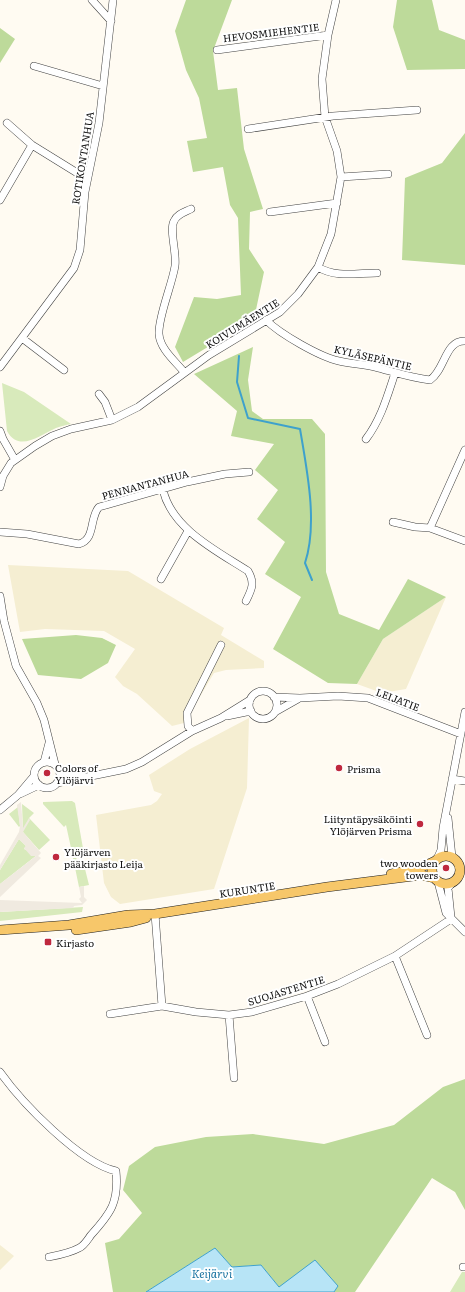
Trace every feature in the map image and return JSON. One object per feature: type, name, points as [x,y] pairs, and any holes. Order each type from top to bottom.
[{"type":"main road","points":[[444,856],[458,862],[460,872],[458,878],[446,884],[436,880],[431,869],[436,860],[444,856]]},
{"type":"main road","name":"KURUNTIE","points":[[0,930],[69,925],[128,915],[155,914],[343,885],[420,868],[436,860]]},
{"type":"main road","name":"KURUNTIE","points":[[343,885],[378,882],[421,875],[436,880]]},
{"type":"main road","name":"KURUNTIE","points":[[0,935],[97,927],[131,922],[155,914]]},
{"type":"street","points":[[92,0],[110,21]]},
{"type":"street","name":"ROTIKONTANHUA","points":[[0,367],[74,268],[81,244],[87,179],[97,134],[113,0]]},
{"type":"street","name":"KOIVUMÄENTIE","points":[[0,487],[3,476],[15,460],[52,436],[112,420],[138,407],[184,372],[280,312],[294,299],[318,267],[331,234],[341,177],[337,151],[325,117],[322,79],[328,35],[336,0]]},
{"type":"street","name":"HEVOSMIEHENTIE","points":[[217,50],[328,35]]},
{"type":"street","points":[[34,66],[103,86]]},
{"type":"street","points":[[248,129],[325,117],[417,110]]},
{"type":"street","points":[[7,123],[32,145],[87,179]]},
{"type":"street","points":[[0,200],[32,145]]},
{"type":"street","points":[[341,177],[388,174]]},
{"type":"street","points":[[270,212],[336,203]]},
{"type":"street","points":[[184,372],[167,352],[159,335],[175,265],[176,249],[172,231],[173,221],[177,216],[191,209]]},
{"type":"street","points":[[318,267],[324,271],[336,274],[377,273]]},
{"type":"street","name":"KYLÄSEPÄNTIE","points":[[266,320],[280,331],[337,361],[375,367],[395,374],[430,380],[437,374],[451,347],[456,342],[465,341]]},
{"type":"street","points":[[22,338],[64,370]]},
{"type":"street","points":[[366,439],[375,427],[384,409],[395,374]]},
{"type":"street","points":[[99,394],[105,402],[112,420]]},
{"type":"street","points":[[0,431],[15,460]]},
{"type":"street","points":[[430,528],[465,450]]},
{"type":"street","name":"PENNANTANHUA","points":[[0,532],[27,534],[79,544],[86,542],[89,537],[96,511],[99,506],[163,490],[188,482],[225,474],[249,472]]},
{"type":"street","points":[[163,490],[166,500],[188,531],[248,571],[254,586],[246,601]]},
{"type":"street","points":[[393,522],[415,527],[430,528],[465,541]]},
{"type":"street","points":[[161,579],[188,531]]},
{"type":"street","points":[[0,596],[4,621],[16,666],[37,703],[44,720],[55,764],[60,771],[57,783],[47,788],[39,785],[34,776]]},
{"type":"street","points":[[192,731],[187,720],[190,705],[221,645]]},
{"type":"street","name":"LEIJATIE","points":[[57,783],[126,769],[142,762],[192,731],[221,718],[250,700],[253,695],[263,691],[268,692],[274,697],[300,698],[338,696],[368,698],[461,734]]},
{"type":"street","points":[[274,697],[276,706],[275,712]]},
{"type":"street","name":"LEIJATIE","points":[[221,718],[251,711],[260,718],[269,717],[300,698]]},
{"type":"street","points":[[250,700],[251,711]]},
{"type":"street","points":[[436,860],[441,850],[443,828],[448,812],[452,780],[465,712]]},
{"type":"street","points":[[0,810],[18,795],[34,776],[38,766],[44,762],[49,741]]},
{"type":"street","points":[[44,762],[55,764]]},
{"type":"street","name":"LEIJATIE","points":[[60,771],[85,777]]},
{"type":"street","points":[[452,780],[465,781]]},
{"type":"street","points":[[18,795],[39,785]]},
{"type":"street","points":[[448,812],[458,862]]},
{"type":"street","points":[[451,919],[448,888],[458,878]]},
{"type":"street","points":[[436,880],[446,913],[465,932]]},
{"type":"street","points":[[155,914],[162,1006]]},
{"type":"street","name":"SUOJASTENTIE","points":[[110,1014],[162,1006],[196,1012],[229,1015],[252,1012],[307,996],[338,984],[395,956],[451,919]]},
{"type":"street","points":[[395,956],[427,1035]]},
{"type":"street","points":[[307,996],[325,1042]]},
{"type":"street","points":[[229,1015],[234,1078]]},
{"type":"street","points":[[0,1072],[13,1091],[30,1109],[65,1139],[99,1166],[116,1171],[117,1183],[115,1199],[110,1214],[80,1248],[49,1257]]},
{"type":"shaded area","points":[[8,565],[128,571],[224,628],[221,635],[264,661],[264,668],[226,670],[214,673],[184,723],[172,726],[137,694],[123,686],[115,677],[135,649],[104,631],[45,629],[20,632]]},
{"type":"shaded area","points":[[446,597],[406,689],[382,693],[357,684],[383,639]]},
{"type":"shaded area","points":[[249,718],[247,788],[214,889],[120,904],[111,897],[104,883],[96,815],[151,805],[157,801],[162,794],[154,791],[149,775],[190,749]]},
{"type":"shaded area","points":[[21,802],[23,828],[29,818],[30,820],[23,832],[41,853],[38,856],[41,858],[0,897],[0,884],[36,856],[31,856],[24,848],[26,846],[19,839],[0,870],[0,865],[19,832],[20,826],[17,805]]},
{"type":"shaded area","points":[[84,886],[84,897],[87,900],[82,905],[74,906],[73,908],[0,912],[0,900],[82,903],[79,899],[81,897],[79,887]]},
{"type":"shaded area","points":[[0,1245],[14,1256],[0,1270]]},
{"type":"green space","points":[[186,0],[232,0],[213,51],[218,90],[237,88],[244,149],[263,209],[250,212],[249,249],[264,272],[254,319],[183,362],[175,347],[194,297],[217,299],[241,295],[238,218],[230,205],[223,167],[193,172],[187,141],[207,138],[199,98],[186,70],[175,31]]},
{"type":"green space","points":[[397,0],[432,0],[439,30],[465,40],[465,69],[407,70],[393,27]]},
{"type":"green space","points":[[0,28],[15,39],[0,63]]},
{"type":"green space","points":[[465,133],[465,265],[402,260],[405,178],[442,163]]},
{"type":"green space","points":[[253,347],[248,380],[252,411],[263,419],[312,419],[325,434],[326,572],[339,614],[379,630],[408,579],[446,597],[383,639],[357,684],[328,683],[273,649],[301,597],[265,574],[285,542],[257,519],[278,490],[255,470],[274,444],[231,436],[237,411],[194,374]]},
{"type":"green space","points":[[2,383],[24,392],[71,424],[56,428],[37,438],[24,442],[17,441],[7,431]]},
{"type":"green space","points":[[76,635],[102,638],[116,645],[108,663],[81,679],[38,675],[22,639]]},
{"type":"green space","points":[[72,801],[75,803],[84,854],[79,858],[71,848],[66,825],[64,827],[43,804],[43,802]]},
{"type":"green space","points":[[22,804],[34,813],[29,818],[50,840],[39,850],[23,832]]},
{"type":"green space","points":[[18,807],[20,826],[19,827],[9,814]]},
{"type":"green space","points":[[19,839],[26,846],[24,849],[37,855],[0,884],[0,870]]},
{"type":"green space","points":[[72,853],[85,869],[89,885],[79,887]]},
{"type":"green space","points":[[83,907],[82,912],[0,921],[0,912]]},
{"type":"green space","points":[[465,1079],[465,1210],[455,1192],[432,1178],[355,1292],[334,1292],[338,1286],[279,1287],[261,1265],[232,1267],[215,1248],[146,1292],[113,1292],[105,1243],[119,1239],[142,1213],[123,1190],[129,1166],[155,1147],[206,1137],[253,1134],[324,1144],[394,1125],[443,1087]]},
{"type":"green space","points":[[462,1272],[465,1272],[465,1292],[450,1292]]},
{"type":"water","name":"Keijärvi","points":[[215,1248],[232,1267],[261,1265],[279,1287],[315,1260],[338,1286],[334,1292],[146,1292]]},
{"type":"waterway","points":[[239,356],[237,382],[248,418],[300,429],[308,479],[311,514],[309,548],[305,563],[312,580]]},
{"type":"place","name":"Prisma","points":[[339,768]]},
{"type":"place","name":"Colors of Ylöjärvi","points":[[47,773]]},
{"type":"place","name":"Liityntäpysäköinti Ylöjärven Prisma","points":[[420,824]]},
{"type":"place","name":"Ylöjärven pääkirjasto Leija","points":[[56,857]]},
{"type":"place","name":"two wooden towers","points":[[446,868]]},
{"type":"place","name":"Kirjasto","points":[[48,942]]}]
